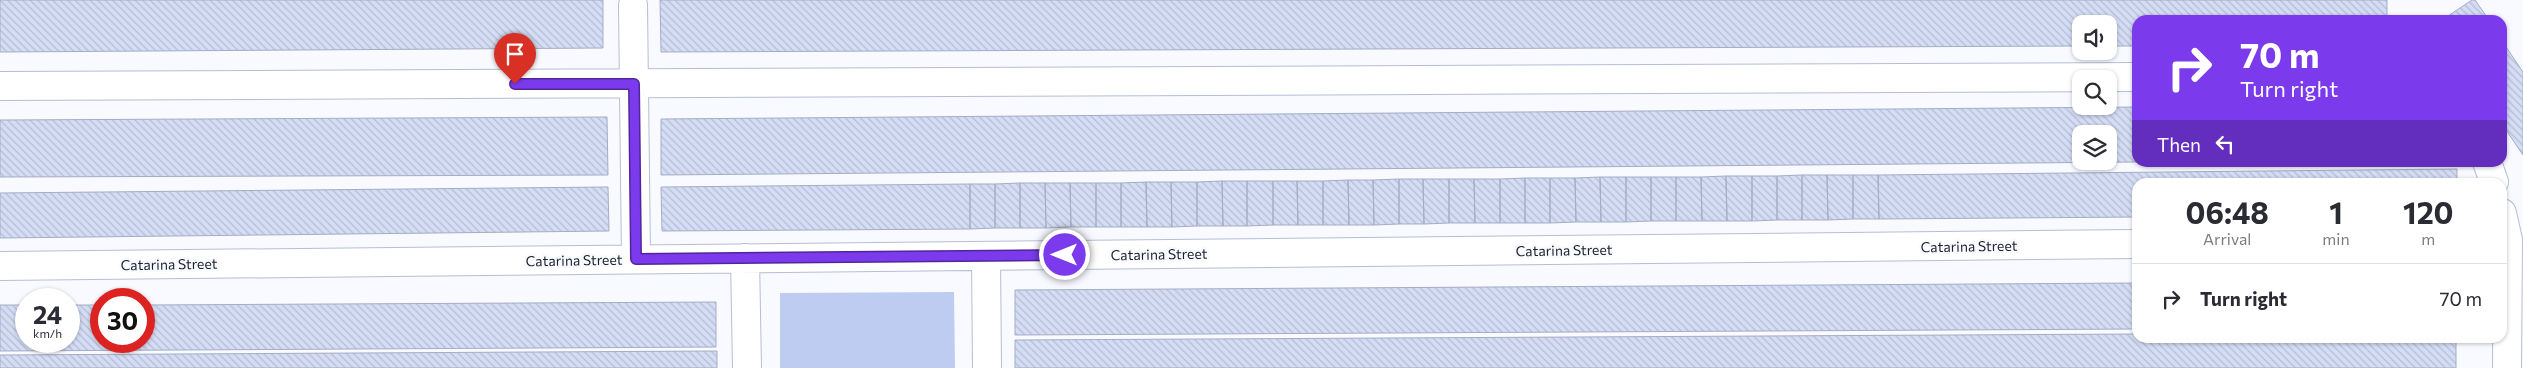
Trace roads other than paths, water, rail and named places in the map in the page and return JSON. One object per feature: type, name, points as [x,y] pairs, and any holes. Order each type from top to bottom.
[{"type":"street","points":[[633,5],[636,259]]},
{"type":"street","points":[[0,86],[2132,78]]},
{"type":"street","points":[[2507,228],[2511,240],[2507,368]]},
{"type":"street","name":"Catarina Street","points":[[0,266],[2132,244]]},
{"type":"street","points":[[986,256],[987,368]]},
{"type":"street","points":[[745,258],[746,368]]}]
